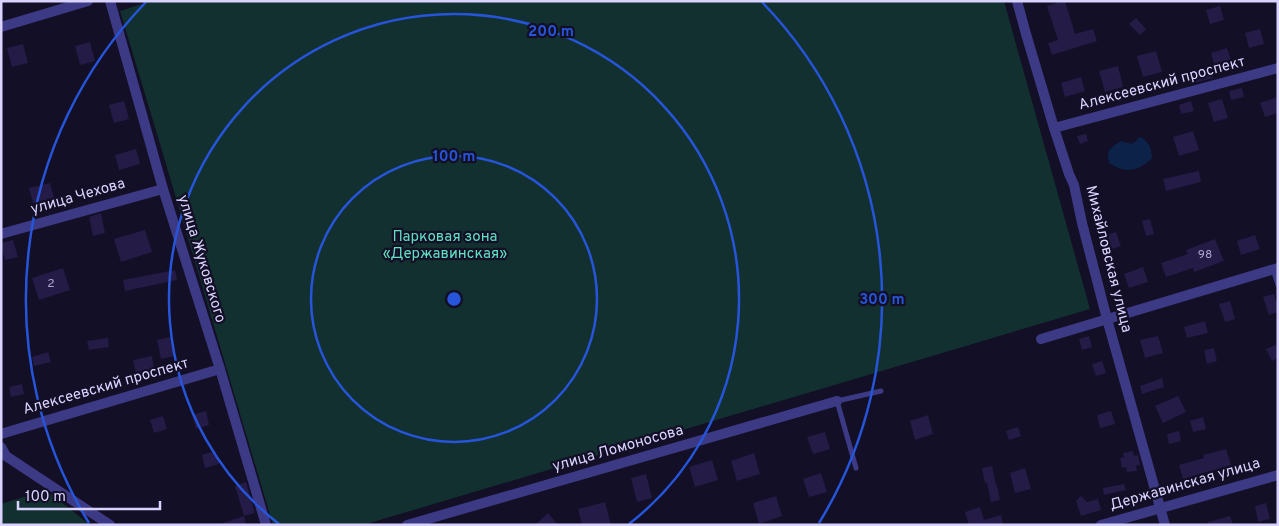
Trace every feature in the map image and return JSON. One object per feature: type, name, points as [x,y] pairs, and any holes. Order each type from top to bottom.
[{"type":"street","points":[[1,27],[88,1]]},
{"type":"street","name":"улица Жуковского","points":[[110,1],[163,189],[220,369],[266,525]]},
{"type":"street","name":"Михайловская улица","points":[[1018,1],[1054,128],[1074,185],[1107,319],[1165,525]]},
{"type":"street","name":"Алексеевский проспект","points":[[1054,128],[1278,68]]},
{"type":"street","name":"улица Чехова","points":[[1,234],[163,189]]},
{"type":"street","points":[[1042,340],[1276,269]]},
{"type":"street","name":"Алексеевский проспект","points":[[1,434],[220,369]]},
{"type":"street","name":"улица Ломоносова","points":[[406,525],[837,401]]},
{"type":"street","points":[[1,447],[6,456],[110,525]]},
{"type":"street","name":"Державинская улица","points":[[1101,525],[1278,475]]},
{"type":"lane","points":[[1276,269],[1278,285]]},
{"type":"lane","points":[[856,468],[837,401],[881,391]]},
{"type":"green space","name":"Парковая зона «Державинская»","points":[[151,1],[1004,1],[1090,309],[363,525],[273,525],[120,11]]},
{"type":"green space","points":[[46,490],[90,525],[1,525],[1,504]]},
{"type":"water","points":[[1141,137],[1150,146],[1152,158],[1147,163],[1136,169],[1126,170],[1109,163],[1109,152],[1114,145],[1121,141],[1132,144]]},
{"type":"building","points":[[1065,1],[1075,34],[1093,29],[1097,41],[1052,55],[1048,43],[1058,40],[1047,6]]},
{"type":"building","points":[[1220,6],[1224,20],[1210,24],[1206,10]]},
{"type":"building","points":[[1136,18],[1146,29],[1140,35],[1129,24]]},
{"type":"building","points":[[1260,29],[1264,44],[1249,48],[1245,33]]},
{"type":"building","points":[[90,42],[95,61],[80,65],[75,46]]},
{"type":"building","points":[[23,44],[28,63],[12,67],[7,48]]},
{"type":"building","points":[[1227,48],[1232,63],[1215,68],[1211,53]]},
{"type":"building","points":[[1156,51],[1162,72],[1143,77],[1137,56]]},
{"type":"building","points":[[1118,66],[1123,87],[1105,92],[1099,71]]},
{"type":"building","points":[[1209,66],[1213,78],[1194,83],[1191,71]]},
{"type":"building","points":[[1081,77],[1085,91],[1065,97],[1061,83]]},
{"type":"building","points":[[1242,88],[1244,97],[1231,100],[1229,91]]},
{"type":"building","points":[[1278,97],[1278,113],[1265,117],[1260,103]]},
{"type":"building","points":[[1222,99],[1228,118],[1214,122],[1208,103]]},
{"type":"building","points":[[124,101],[129,119],[114,123],[109,105]]},
{"type":"building","points":[[1191,101],[1194,111],[1181,114],[1179,105]]},
{"type":"building","points":[[1193,131],[1199,150],[1179,156],[1173,137]]},
{"type":"building","points":[[1086,134],[1088,141],[1080,144],[1077,136]]},
{"type":"building","points":[[136,149],[140,164],[119,170],[115,155]]},
{"type":"building","points":[[1199,171],[1201,182],[1166,191],[1163,179]]},
{"type":"building","points":[[50,183],[54,198],[33,203],[29,188]]},
{"type":"building","points":[[101,213],[105,233],[93,236],[89,217]]},
{"type":"building","points":[[1150,219],[1154,234],[1146,236],[1142,221]]},
{"type":"building","points":[[145,230],[152,252],[121,262],[114,239]]},
{"type":"building","points":[[1116,232],[1121,246],[1103,252],[1098,238]]},
{"type":"building","points":[[1255,235],[1260,249],[1241,255],[1237,241]]},
{"type":"building","points":[[1215,239],[1224,261],[1194,272],[1193,268],[1166,277],[1161,263],[1188,254],[1186,250]]},
{"type":"building","points":[[13,240],[18,257],[5,260],[1,243]]},
{"type":"building","points":[[1143,267],[1148,282],[1129,288],[1124,274]]},
{"type":"building","points":[[63,268],[70,290],[39,300],[32,278]]},
{"type":"building","points":[[175,270],[177,280],[125,291],[123,280]]},
{"type":"building","points":[[1274,294],[1278,312],[1269,315],[1263,297]]},
{"type":"building","points":[[1230,301],[1235,319],[1225,322],[1219,304]]},
{"type":"building","points":[[1205,321],[1208,333],[1187,338],[1184,327]]},
{"type":"building","points":[[1089,336],[1092,347],[1082,350],[1079,339]]},
{"type":"building","points":[[1158,336],[1163,353],[1145,358],[1140,340]]},
{"type":"building","points":[[170,337],[174,356],[161,359],[157,340]]},
{"type":"building","points":[[108,338],[109,347],[89,350],[87,341]]},
{"type":"building","points":[[1278,344],[1278,358],[1272,361],[1266,349]]},
{"type":"building","points":[[1214,348],[1217,361],[1207,364],[1204,350]]},
{"type":"building","points":[[48,352],[51,362],[34,366],[32,357]]},
{"type":"building","points":[[152,356],[154,369],[136,373],[133,360]]},
{"type":"building","points":[[1102,361],[1106,373],[1096,376],[1092,364]]},
{"type":"building","points":[[1162,378],[1164,387],[1142,394],[1140,386]]},
{"type":"building","points":[[22,384],[24,394],[11,397],[9,387]]},
{"type":"building","points":[[1178,396],[1186,412],[1163,423],[1155,406]]},
{"type":"building","points":[[206,411],[209,425],[196,429],[192,415]]},
{"type":"building","points":[[1111,411],[1115,424],[1100,428],[1097,415]]},
{"type":"building","points":[[928,415],[933,434],[915,440],[910,421]]},
{"type":"building","points":[[163,416],[167,429],[154,433],[150,420]]},
{"type":"building","points":[[1203,417],[1206,429],[1193,432],[1190,421]]},
{"type":"building","points":[[1018,427],[1021,436],[1009,440],[1006,431]]},
{"type":"building","points":[[1179,431],[1181,441],[1169,444],[1167,434]]},
{"type":"building","points":[[825,432],[830,449],[813,454],[807,437]]},
{"type":"building","points":[[1226,449],[1231,465],[1183,479],[1179,465],[1204,458],[1203,455]]},
{"type":"building","points":[[215,451],[219,464],[205,468],[202,455]]},
{"type":"building","points":[[1133,451],[1134,456],[1138,455],[1140,465],[1136,466],[1137,471],[1127,472],[1126,467],[1122,468],[1120,458],[1124,457],[1123,453]]},
{"type":"building","points":[[754,453],[760,474],[737,481],[731,461]]},
{"type":"building","points":[[712,460],[718,480],[695,487],[689,467]]},
{"type":"building","points":[[992,466],[1000,500],[991,502],[982,468]]},
{"type":"building","points":[[1025,468],[1031,489],[1015,493],[1010,473]]},
{"type":"building","points":[[821,473],[827,492],[809,497],[803,479]]},
{"type":"building","points":[[646,474],[652,498],[637,502],[631,478]]},
{"type":"building","points":[[246,482],[255,513],[244,516],[235,486]]},
{"type":"building","points":[[1124,484],[1126,490],[1104,495],[1103,488]]},
{"type":"building","points":[[776,496],[782,516],[759,524],[753,503]]},
{"type":"building","points":[[1081,496],[1087,502],[1098,499],[1101,510],[1081,516],[1076,501]]},
{"type":"building","points":[[605,502],[611,525],[582,525],[578,509]]},
{"type":"building","points":[[1266,503],[1270,519],[1258,522],[1255,506]]},
{"type":"building","points":[[980,507],[984,520],[1001,515],[1003,525],[969,525],[965,512]]},
{"type":"building","points":[[548,513],[558,525],[535,525]]},
{"type":"building","points":[[244,516],[246,525],[223,525],[223,523]]},
{"type":"building","points":[[1230,516],[1233,525],[1209,525],[1208,522]]}]
